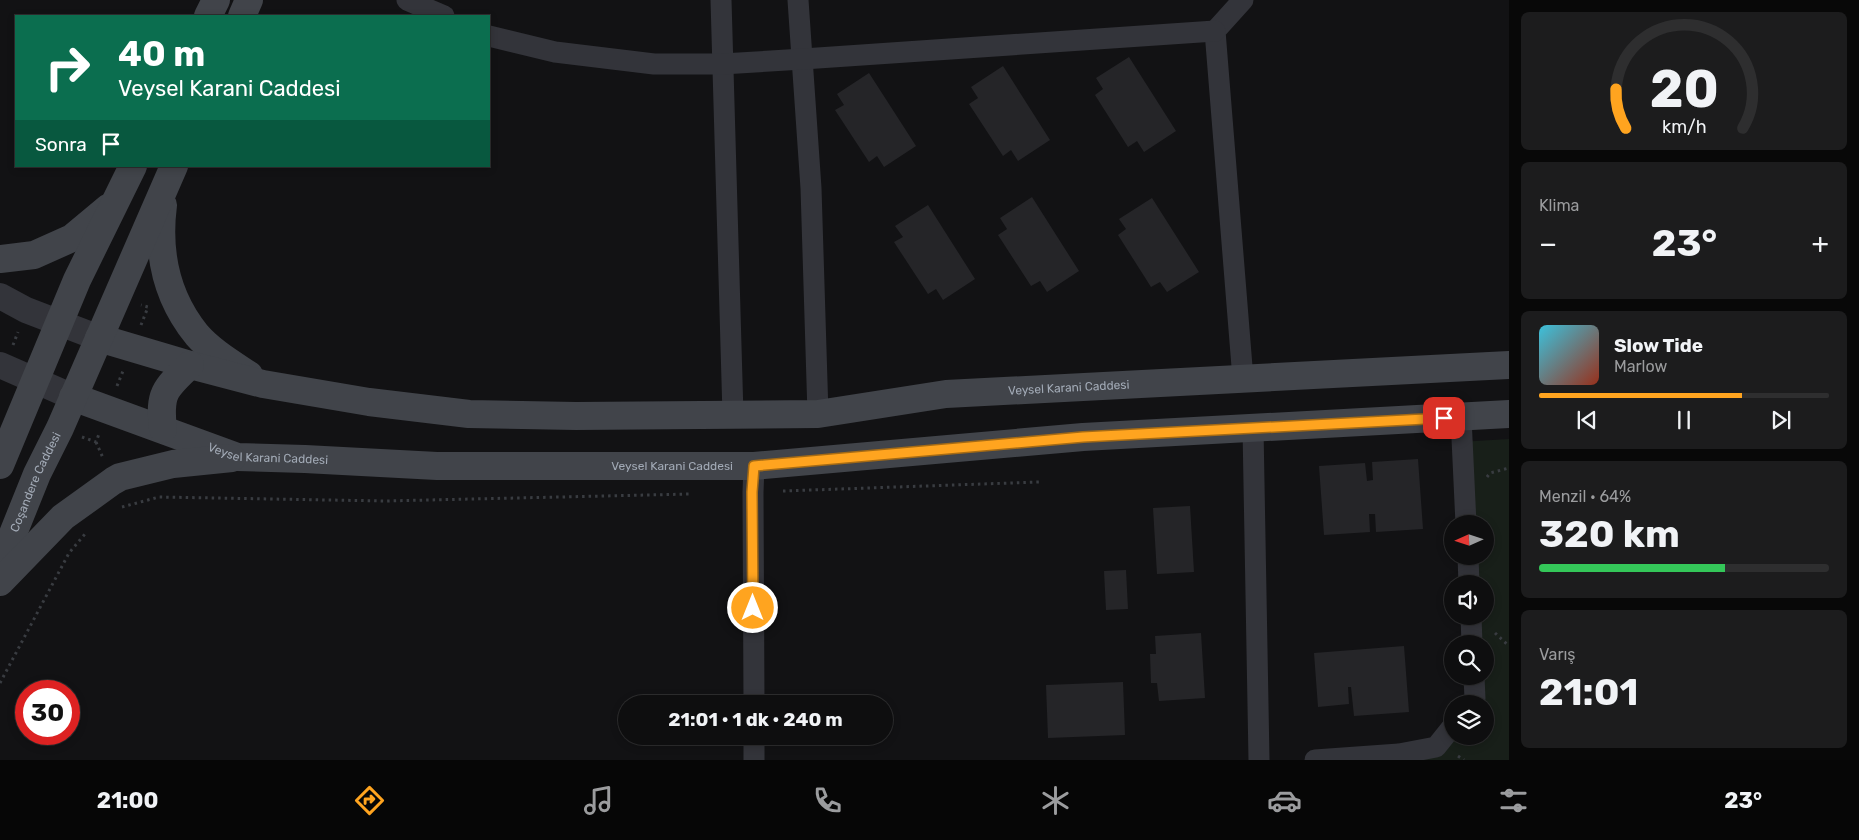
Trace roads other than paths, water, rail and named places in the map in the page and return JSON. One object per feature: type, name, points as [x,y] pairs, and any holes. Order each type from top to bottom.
[{"type":"main road","points":[[208,15],[216,0]]},
{"type":"main road","points":[[242,15],[249,0]]},
{"type":"main road","points":[[0,464],[59,323],[113,204],[132,167]]},
{"type":"main road","points":[[170,175],[161,223],[165,273],[180,310],[198,336],[227,360],[262,384]]},
{"type":"main road","name":"Coşandere Caddesi","points":[[0,566],[37,474],[60,428],[170,175]]},
{"type":"main road","points":[[0,259],[34,255],[72,238],[113,204]]},
{"type":"main road","name":"Veysel Karani Caddesi","points":[[99,338],[262,384],[369,402],[469,414],[576,416],[818,414],[946,394],[1509,365]]},
{"type":"main road","points":[[163,429],[161,403],[164,393],[173,381],[190,365]]},
{"type":"main road","name":"Veysel Karani Caddesi","points":[[73,397],[237,457],[753,479],[1083,437],[1509,414]]},
{"type":"main road","points":[[0,582],[63,517],[120,477],[173,464],[237,457]]},
{"type":"street","points":[[407,0],[442,15]]},
{"type":"street","points":[[721,0],[733,415]]},
{"type":"street","points":[[798,0],[811,188],[818,414]]},
{"type":"street","points":[[490,36],[555,52],[644,63],[722,64],[1215,31],[1242,0]]},
{"type":"street","points":[[1215,31],[1243,379]]},
{"type":"street","points":[[0,296],[26,310],[99,338]]},
{"type":"street","name":"Veysel Karani Caddesi","points":[[0,365],[73,397]]},
{"type":"street","points":[[1461,417],[1466,515]]},
{"type":"street","points":[[1253,428],[1259,760]]},
{"type":"street","points":[[753,479],[754,695]]},
{"type":"street","points":[[1315,760],[1399,754],[1436,747],[1444,737]]},
{"type":"street","points":[[754,745],[754,760]]}]
